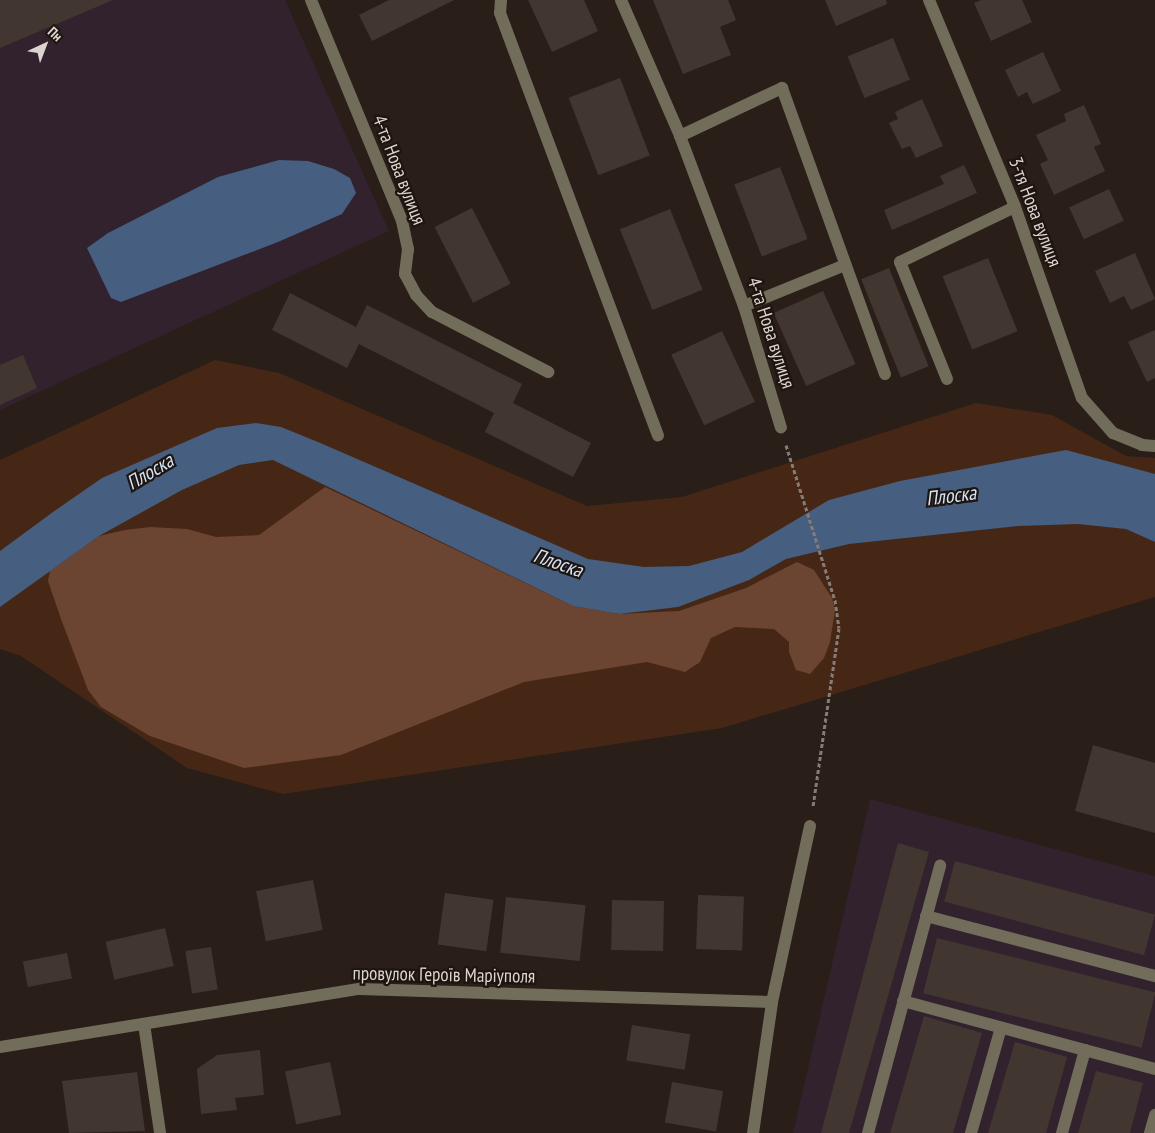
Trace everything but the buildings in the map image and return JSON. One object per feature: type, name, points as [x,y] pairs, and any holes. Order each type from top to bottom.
[{"type":"street","name":"4-та Нова вулиця","points":[[311,0],[402,221],[408,249],[405,274],[416,295],[432,312],[548,372]]},
{"type":"street","points":[[501,0],[500,12],[658,435]]},
{"type":"street","name":"4-та Нова вулиця","points":[[621,0],[680,136],[744,306],[781,428]]},
{"type":"street","name":"3-тя Нова вулиця","points":[[929,0],[1015,207],[1082,398],[1113,433],[1142,445],[1155,446]]},
{"type":"street","points":[[680,136],[782,88],[844,265],[885,374]]},
{"type":"street","points":[[946,379],[900,262],[1015,207]]},
{"type":"street","points":[[744,306],[844,265]]},
{"type":"street","points":[[753,1133],[772,1002],[810,826]]},
{"type":"street","points":[[868,1133],[940,866]]},
{"type":"street","points":[[926,916],[1155,976]]},
{"type":"street","name":"провулок Героїв Маріуполя","points":[[0,1047],[360,989],[772,1002]]},
{"type":"street","points":[[903,1001],[1155,1068]]},
{"type":"street","points":[[144,1024],[160,1133]]},
{"type":"street","points":[[971,1133],[1001,1028]]},
{"type":"street","points":[[1062,1133],[1085,1050]]},
{"type":"street","points":[[1150,1133],[1155,1115]]},
{"type":"path","points":[[781,428],[824,563],[838,628],[810,826]]},
{"type":"shaded area","points":[[0,0],[285,0],[389,231],[0,410]]},
{"type":"shaded area","points":[[215,360],[279,373],[587,506],[682,497],[976,403],[1052,415],[1126,456],[1155,458],[1155,597],[722,728],[283,794],[187,768],[21,656],[0,649],[0,460]]},
{"type":"shaded area","points":[[325,487],[573,606],[619,614],[679,611],[746,588],[797,562],[814,570],[832,598],[835,610],[830,642],[824,658],[810,674],[796,670],[789,652],[789,642],[774,629],[735,627],[711,638],[700,662],[685,672],[647,662],[524,682],[341,755],[244,768],[150,736],[101,707],[88,690],[61,619],[48,581],[50,571],[99,536],[125,530],[150,527],[187,529],[216,537],[259,535]]},
{"type":"shaded area","points":[[870,799],[1155,876],[1155,1133],[793,1133]]},
{"type":"water","points":[[279,160],[308,161],[334,169],[350,178],[356,193],[342,214],[278,242],[121,302],[111,298],[87,248],[108,233],[218,177]]},
{"type":"water","name":"Плоска","points":[[256,423],[281,427],[318,442],[588,559],[644,567],[689,566],[742,552],[829,500],[900,481],[1066,450],[1155,474],[1155,542],[1126,529],[1078,524],[1018,526],[849,544],[786,559],[749,580],[678,607],[619,614],[573,606],[273,460],[239,465],[182,490],[99,536],[0,607],[0,551],[53,512],[102,478],[217,428]]}]
